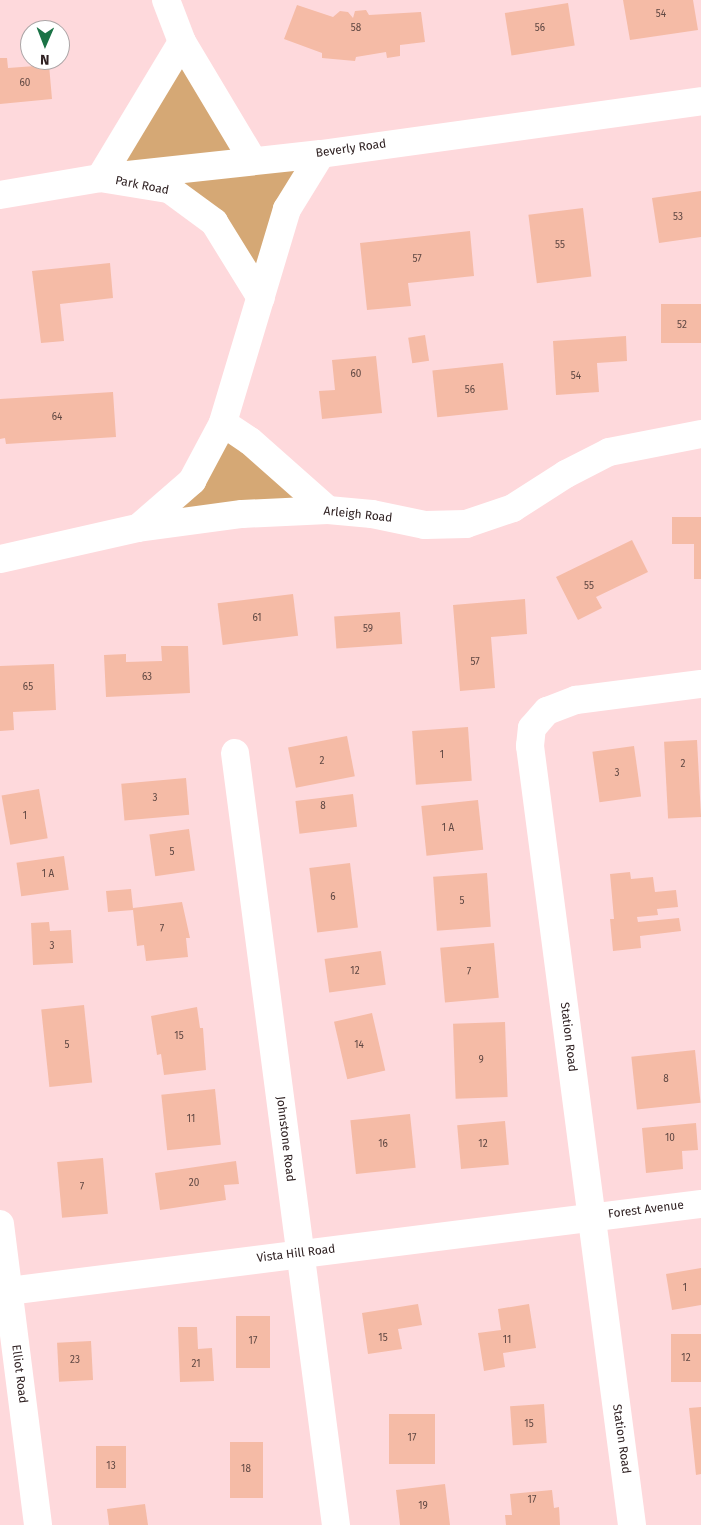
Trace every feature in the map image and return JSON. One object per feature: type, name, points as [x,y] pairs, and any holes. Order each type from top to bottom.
[{"type":"street","points":[[166,0],[182,42],[252,159]]},
{"type":"street","name":"Park Road","points":[[182,42],[100,178],[170,189],[214,222],[261,298]]},
{"type":"street","name":"Beverly Road","points":[[0,195],[100,178],[252,159],[321,154],[701,101]]},
{"type":"street","points":[[138,528],[192,480],[223,423],[288,209],[321,154]]},
{"type":"street","points":[[223,423],[250,441],[328,510]]},
{"type":"street","name":"Arleigh Road","points":[[0,559],[138,528],[242,514],[328,510],[372,514],[425,524],[466,524],[513,508],[566,474],[609,452],[701,434]]},
{"type":"street","name":"Station Road","points":[[632,1525],[530,746],[532,728],[547,711],[576,700],[615,698],[701,684]]},
{"type":"street","name":"Johnstone Road","points":[[235,753],[336,1525]]},
{"type":"street","name":"Forest Avenue","points":[[591,1216],[701,1204]]},
{"type":"street","name":"Vista Hill Road","points":[[4,1292],[591,1216]]},
{"type":"street","name":"Elliot Road","points":[[0,1224],[4,1292],[38,1525]]},
{"type":"shaded area","points":[[182,42],[252,159],[321,154],[266,279],[170,189],[100,178]]},
{"type":"shaded area","points":[[223,423],[328,510],[138,528]]},
{"type":"building","points":[[623,0],[693,0],[698,30],[630,40]]},
{"type":"building","points":[[568,3],[575,45],[512,55],[505,13]]},
{"type":"building","points":[[297,5],[333,17],[340,11],[348,12],[353,18],[355,11],[366,10],[369,15],[421,12],[425,42],[400,45],[400,56],[387,58],[386,52],[356,57],[355,61],[322,58],[322,53],[284,39]]},
{"type":"building","points":[[0,58],[7,58],[8,68],[49,70],[52,99],[0,104]]},
{"type":"building","points":[[701,191],[701,237],[659,243],[652,198]]},
{"type":"building","points":[[583,208],[591,276],[537,283],[528,215]]},
{"type":"building","points":[[470,231],[474,276],[408,283],[411,306],[367,310],[360,243]]},
{"type":"building","points":[[110,263],[113,298],[60,304],[64,341],[41,343],[32,271]]},
{"type":"building","points":[[661,304],[701,304],[701,343],[661,343]]},
{"type":"building","points":[[425,335],[429,361],[412,363],[408,338]]},
{"type":"building","points":[[626,336],[627,361],[597,363],[599,392],[556,395],[553,341]]},
{"type":"building","points":[[376,356],[382,413],[322,419],[319,391],[335,390],[332,360]]},
{"type":"building","points":[[503,363],[508,410],[437,417],[432,370]]},
{"type":"building","points":[[113,392],[116,437],[6,444],[5,438],[0,439],[0,399]]},
{"type":"building","points":[[672,517],[701,517],[701,579],[694,579],[694,544],[672,544]]},
{"type":"building","points":[[632,540],[648,572],[596,597],[602,608],[578,620],[556,577]]},
{"type":"building","points":[[293,594],[298,636],[223,645],[218,603]]},
{"type":"building","points":[[525,599],[527,634],[491,637],[495,688],[460,691],[453,605]]},
{"type":"building","points":[[400,612],[402,644],[336,649],[334,617]]},
{"type":"building","points":[[161,646],[188,646],[190,693],[106,697],[104,655],[126,654],[126,662],[162,661]]},
{"type":"building","points":[[54,664],[56,710],[13,712],[14,730],[0,731],[0,666]]},
{"type":"building","points":[[468,727],[472,781],[416,785],[412,731]]},
{"type":"building","points":[[347,736],[355,776],[296,788],[288,747]]},
{"type":"building","points":[[697,740],[701,817],[668,819],[664,742]]},
{"type":"building","points":[[634,746],[641,797],[600,802],[592,752]]},
{"type":"building","points":[[186,778],[189,815],[124,821],[121,784]]},
{"type":"building","points":[[39,789],[48,838],[10,845],[2,796]]},
{"type":"building","points":[[353,794],[357,827],[299,834],[295,801]]},
{"type":"building","points":[[478,800],[483,850],[427,856],[421,806]]},
{"type":"building","points":[[189,829],[195,871],[155,876],[149,835]]},
{"type":"building","points":[[64,856],[69,890],[21,896],[16,863]]},
{"type":"building","points":[[350,863],[358,928],[317,933],[309,868]]},
{"type":"building","points":[[630,872],[631,879],[653,877],[655,892],[676,890],[678,907],[657,909],[658,915],[637,917],[638,922],[679,918],[681,931],[640,936],[641,948],[613,951],[610,919],[614,919],[610,874]]},
{"type":"building","points":[[487,873],[491,927],[437,931],[433,877]]},
{"type":"building","points":[[131,889],[133,908],[182,902],[190,938],[186,938],[188,957],[146,961],[144,945],[137,946],[133,910],[108,912],[106,891]]},
{"type":"building","points":[[49,922],[50,931],[71,930],[73,963],[33,965],[31,923]]},
{"type":"building","points":[[494,943],[499,998],[445,1002],[440,948]]},
{"type":"building","points":[[381,951],[386,985],[329,993],[325,959]]},
{"type":"building","points":[[84,1005],[92,1083],[49,1087],[41,1009]]},
{"type":"building","points":[[197,1007],[200,1028],[203,1028],[206,1070],[164,1075],[161,1054],[157,1055],[151,1016]]},
{"type":"building","points":[[372,1013],[385,1070],[347,1079],[334,1022]]},
{"type":"building","points":[[505,1022],[508,1097],[456,1099],[453,1024]]},
{"type":"building","points":[[695,1050],[701,1103],[637,1109],[631,1057]]},
{"type":"building","points":[[215,1089],[221,1145],[167,1150],[161,1095]]},
{"type":"building","points":[[410,1114],[416,1168],[356,1174],[350,1120]]},
{"type":"building","points":[[505,1121],[509,1165],[461,1169],[457,1125]]},
{"type":"building","points":[[696,1123],[698,1150],[682,1151],[683,1169],[646,1173],[642,1128]]},
{"type":"building","points":[[103,1158],[108,1214],[62,1218],[57,1162]]},
{"type":"building","points":[[236,1161],[239,1184],[224,1185],[226,1200],[160,1210],[155,1173]]},
{"type":"building","points":[[701,1268],[701,1305],[672,1310],[666,1274]]},
{"type":"building","points":[[418,1304],[422,1325],[398,1329],[402,1349],[368,1354],[362,1313]]},
{"type":"building","points":[[529,1304],[536,1348],[503,1353],[505,1367],[484,1371],[478,1333],[501,1330],[498,1309]]},
{"type":"building","points":[[236,1316],[270,1316],[270,1368],[236,1368]]},
{"type":"building","points":[[178,1327],[197,1327],[198,1349],[212,1348],[214,1381],[180,1382]]},
{"type":"building","points":[[671,1334],[701,1334],[701,1382],[671,1382]]},
{"type":"building","points":[[91,1341],[93,1380],[59,1382],[57,1343]]},
{"type":"building","points":[[544,1404],[547,1443],[513,1445],[510,1406]]},
{"type":"building","points":[[701,1407],[701,1474],[696,1475],[689,1408]]},
{"type":"building","points":[[389,1414],[435,1414],[435,1464],[389,1464]]},
{"type":"building","points":[[230,1442],[263,1442],[263,1498],[230,1498]]},
{"type":"building","points":[[96,1446],[126,1446],[126,1488],[96,1488]]},
{"type":"building","points":[[445,1484],[450,1525],[400,1525],[396,1490]]},
{"type":"building","points":[[552,1490],[554,1508],[559,1507],[560,1525],[506,1525],[505,1515],[512,1515],[510,1494]]},
{"type":"building","points":[[145,1504],[148,1525],[109,1525],[107,1509]]}]
